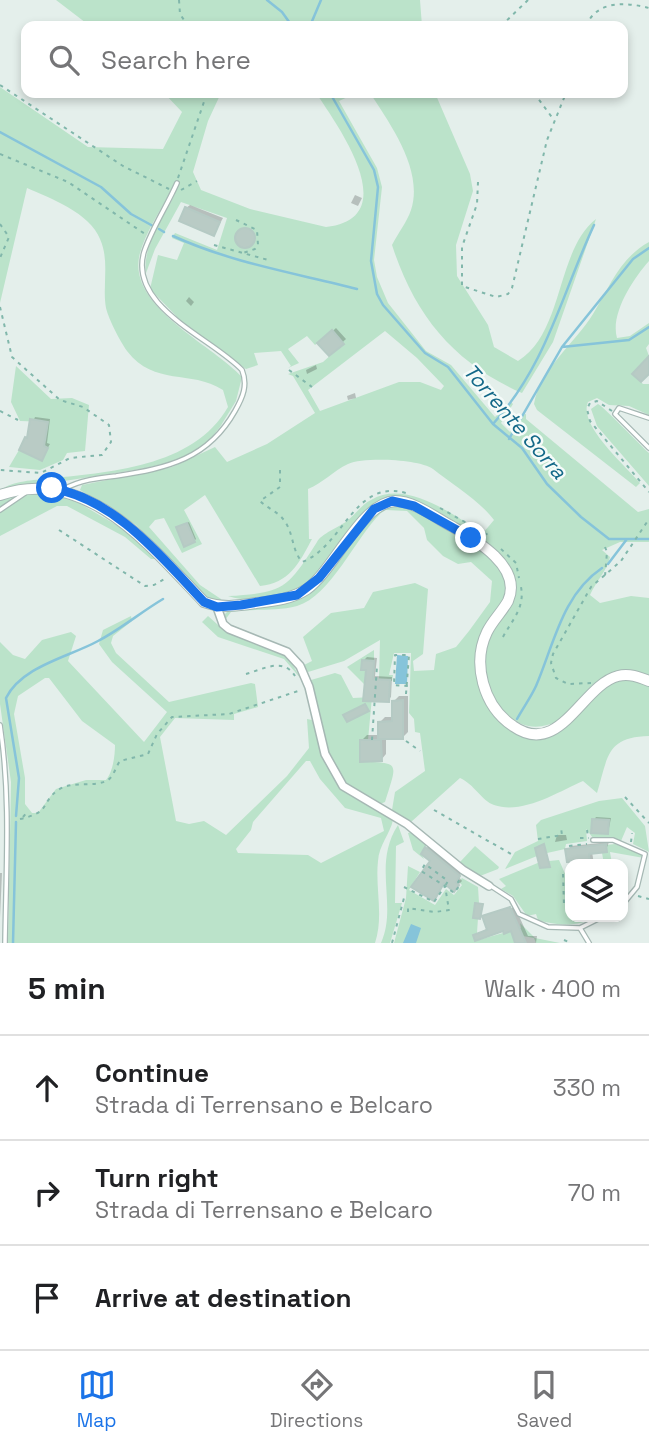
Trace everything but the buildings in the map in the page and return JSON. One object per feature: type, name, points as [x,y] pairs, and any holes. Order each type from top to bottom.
[{"type":"street","points":[[0,495],[33,488],[62,490],[84,498],[134,531],[204,602],[217,607],[297,595],[319,578],[374,509],[392,501],[405,503],[471,538],[493,555],[508,575],[510,594],[483,642],[481,668],[485,690],[513,726],[533,733],[554,729],[608,680],[626,674],[649,681]]},
{"type":"street","points":[[217,607],[222,624],[229,629],[292,656],[305,688],[325,754],[343,786],[407,824],[463,870],[489,886]]},
{"type":"lane","points":[[62,490],[83,481],[136,473],[190,457],[210,444],[224,428],[245,389],[242,370],[184,326],[159,303],[146,285],[142,269],[149,237],[177,183]]},
{"type":"lane","points":[[649,418],[629,409],[619,408],[615,414],[649,448]]},
{"type":"lane","points":[[0,510],[33,488]]},
{"type":"lane","points":[[0,725],[8,781],[5,943]]},
{"type":"lane","points":[[591,839],[613,840],[646,857],[634,895],[628,900]]},
{"type":"lane","points":[[489,886],[511,899],[519,915],[548,927],[580,928],[592,922]]},
{"type":"lane","points":[[580,928],[589,943]]},
{"type":"path","points":[[179,0],[180,14],[185,21]]},
{"type":"path","points":[[505,21],[528,0]]},
{"type":"path","points":[[589,21],[606,6],[615,4],[649,8]]},
{"type":"path","points":[[0,85],[123,166],[173,191],[197,181]]},
{"type":"path","points":[[177,183],[205,98]]},
{"type":"path","points":[[538,98],[555,121]]},
{"type":"path","points":[[478,182],[477,204],[462,247],[462,286],[496,297],[508,294],[512,288],[528,212],[564,98]]},
{"type":"path","points":[[0,154],[68,182],[149,237]]},
{"type":"path","points":[[236,220],[257,230],[259,235],[255,249],[243,253]]},
{"type":"path","points":[[0,224],[9,237],[0,258]]},
{"type":"path","points":[[214,245],[268,260]]},
{"type":"path","points":[[0,307],[12,356],[60,400],[83,408],[109,425],[111,442],[102,455],[70,458],[41,472],[0,470]]},
{"type":"path","points":[[290,372],[312,387]]},
{"type":"path","points":[[615,414],[597,401],[590,403],[587,409],[590,421],[649,492]]},
{"type":"path","points":[[0,411],[18,420]]},
{"type":"path","points":[[280,470],[280,487],[260,501],[283,517],[291,534],[295,554],[302,562],[325,550],[338,531]]},
{"type":"path","points":[[608,680],[568,684],[556,678],[551,663],[559,639],[579,604],[621,561],[649,519]]},
{"type":"path","points":[[59,530],[145,586],[154,585],[176,571]]},
{"type":"path","points":[[605,547],[605,576]]},
{"type":"path","points":[[407,694],[408,686],[409,655],[395,654],[394,685],[408,686]]},
{"type":"path","points":[[28,811],[20,819],[37,816],[57,791],[87,782],[104,782],[112,776],[120,761],[149,754],[158,734],[172,716],[229,714],[305,688],[285,665],[246,674]]},
{"type":"path","points":[[372,740],[377,666]]},
{"type":"path","points":[[229,714],[231,720]]},
{"type":"path","points":[[406,741],[420,751]]},
{"type":"path","points":[[625,797],[649,823]]},
{"type":"path","points":[[434,810],[511,854]]},
{"type":"path","points":[[538,839],[562,835],[561,828]]},
{"type":"path","points":[[569,846],[590,843],[587,830]]},
{"type":"path","points":[[629,846],[632,833]]},
{"type":"path","points":[[404,887],[435,902],[445,886],[448,881],[425,863],[421,871],[445,886],[454,893],[460,885],[458,882],[463,870]]},
{"type":"path","points":[[563,874],[565,906]]},
{"type":"path","points":[[408,912],[408,908],[435,912],[449,910],[445,886]]},
{"type":"path","points":[[634,895],[649,899]]},
{"type":"path","points":[[392,943],[404,898]]},
{"type":"path","points":[[565,940],[571,943]]},
{"type":"green space","points":[[56,0],[420,0],[422,21],[83,21]]},
{"type":"green space","points":[[0,87],[88,147],[163,149],[182,112],[169,98],[219,98],[208,121],[193,172],[201,190],[250,209],[326,227],[349,220],[361,207],[363,189],[359,169],[350,148],[319,98],[345,98],[339,101],[377,168],[382,187],[374,260],[377,277],[388,303],[426,351],[451,365],[495,417],[511,402],[513,404],[501,423],[510,432],[522,415],[526,414],[526,419],[638,512],[649,509],[649,542],[620,542],[602,550],[610,557],[590,595],[600,603],[631,596],[649,598],[649,676],[626,671],[564,719],[547,725],[531,726],[515,721],[499,706],[491,692],[485,662],[490,638],[509,609],[515,594],[510,569],[494,549],[473,533],[434,510],[402,498],[380,500],[369,508],[304,586],[283,595],[263,599],[228,596],[262,593],[283,585],[299,569],[322,536],[347,521],[367,502],[385,495],[414,496],[444,509],[483,533],[494,520],[465,493],[426,466],[391,460],[366,460],[348,464],[308,489],[309,539],[312,539],[292,571],[279,581],[260,586],[205,495],[184,510],[202,544],[182,553],[164,518],[155,520],[149,527],[200,585],[221,599],[221,602],[206,598],[136,525],[80,490],[82,485],[172,467],[215,447],[227,462],[267,444],[315,413],[293,376],[288,374],[323,362],[343,344],[332,331],[315,345],[307,336],[288,349],[299,363],[288,368],[291,366],[281,351],[254,353],[258,365],[246,369],[185,325],[150,289],[158,255],[177,260],[184,243],[172,238],[175,233],[217,250],[227,218],[181,202],[155,249],[146,273],[147,253],[151,242],[175,194],[169,194],[149,230],[140,253],[139,272],[145,290],[158,307],[242,377],[236,401],[208,442],[189,455],[169,463],[0,491],[21,482],[121,469],[171,455],[194,443],[213,427],[228,407],[223,390],[198,380],[161,374],[138,362],[127,351],[106,308],[105,256],[95,230],[79,214],[27,188],[0,303]],"holes":[[[385,331],[444,386],[441,390],[420,382],[399,382],[320,411],[308,390]]]},
{"type":"green space","points":[[373,98],[437,98],[470,174],[473,191],[456,245],[457,276],[488,325],[494,347],[518,361],[533,348],[544,331],[573,250],[596,219],[553,342],[522,393],[498,381],[457,352],[425,315],[412,294],[392,245],[411,210],[413,179],[403,148]]},
{"type":"green space","points":[[649,242],[649,261],[624,297],[616,329],[617,338],[630,336],[649,323],[649,344],[646,348],[649,356],[633,374],[643,384],[649,384],[649,415],[629,406],[609,405],[597,398],[588,402],[587,411],[596,433],[640,483],[636,487],[537,410],[534,404],[543,379],[593,314],[623,264]]},
{"type":"green space","points":[[16,366],[51,399],[72,398],[89,405],[85,451],[67,453],[63,460],[40,470],[9,467],[19,450],[41,461],[48,448],[32,433],[46,435],[48,422],[20,421],[11,402]]},
{"type":"green space","points":[[598,404],[649,453],[649,486],[597,426],[591,409]]},
{"type":"green space","points":[[34,492],[67,496],[130,533],[157,559],[151,559],[125,537],[67,506],[57,506],[0,536],[0,499]]},
{"type":"green space","points":[[397,506],[426,516],[461,535],[478,547],[502,573],[506,585],[504,603],[477,655],[501,721],[520,736],[537,740],[552,736],[566,727],[604,689],[617,681],[629,679],[649,685],[649,736],[624,740],[611,751],[597,793],[583,781],[528,805],[505,807],[490,803],[460,778],[411,822],[392,810],[395,792],[425,771],[420,733],[415,732],[414,719],[409,713],[411,653],[394,653],[389,675],[393,675],[392,681],[379,679],[380,640],[344,661],[308,672],[304,665],[312,661],[303,637],[331,613],[364,608],[373,592],[415,583],[428,589],[423,654],[413,661],[414,671],[434,670],[436,654],[456,647],[490,602],[492,581],[471,562],[458,564],[443,556],[427,540],[424,528],[407,511],[386,510],[381,513],[332,579],[309,600],[289,608],[231,612],[225,620],[225,614],[229,610],[276,604],[299,597],[311,587],[356,531],[382,510]]},
{"type":"green space","points":[[131,616],[132,621],[113,636],[111,643],[116,653],[169,702],[255,684],[258,707],[234,714],[234,720],[175,718],[160,737],[176,821],[189,824],[204,821],[226,835],[287,776],[309,748],[307,719],[312,720],[323,757],[340,788],[393,820],[379,855],[379,923],[375,943],[8,943],[11,782],[0,704],[0,642],[13,655],[25,659],[42,640],[71,632],[76,636],[68,661],[144,742],[167,712],[112,662],[99,644],[103,630]],"holes":[[[49,678],[82,721],[115,745],[115,754],[106,780],[86,780],[56,789],[38,813],[32,813],[25,804],[25,778],[14,714],[18,696]],[[306,761],[310,761],[320,779],[345,808],[381,818],[384,831],[321,863],[308,855],[238,853],[236,849],[251,830],[253,822]]]},
{"type":"green space","points":[[208,616],[226,632],[288,657],[301,679],[284,659],[218,637],[202,622]]},
{"type":"green space","points":[[374,650],[374,661],[362,660],[361,669],[366,670],[365,685],[347,667]]},
{"type":"green space","points":[[335,673],[341,675],[353,698],[372,697],[368,740],[360,740],[360,761],[389,764],[392,767],[392,778],[385,802],[380,804],[348,785],[330,758],[311,680]]},
{"type":"green space","points":[[622,798],[645,826],[649,852],[633,844],[635,833],[627,827],[621,841],[593,838],[586,829],[587,841],[566,844],[565,849],[547,853],[544,844],[537,856],[505,869],[515,852],[538,841],[536,825],[541,820],[599,801]]},
{"type":"green space","points":[[398,825],[404,842],[396,846],[395,903],[402,903],[390,943],[381,943],[386,929],[387,855]]},
{"type":"green space","points":[[412,832],[427,844],[421,853],[424,859],[413,850],[408,833]]},
{"type":"green space","points":[[615,844],[641,854],[644,858],[610,852],[611,859],[603,859],[602,853],[607,852],[606,845]]},
{"type":"green space","points":[[475,846],[499,867],[498,869],[480,876],[460,862]]},
{"type":"green space","points":[[559,860],[565,874],[565,922],[584,922],[553,923],[538,920],[536,914],[527,916],[513,896],[501,889],[506,886],[499,879],[540,862],[541,868],[549,867],[549,861]]},
{"type":"green space","points":[[408,866],[420,872],[409,890],[435,905],[446,889],[454,895],[462,885],[459,882],[462,878],[478,887],[479,903],[475,903],[473,917],[478,918],[477,933],[473,935],[475,941],[521,928],[520,923],[535,938],[560,943],[536,943],[534,938],[523,936],[513,938],[515,943],[394,943],[406,898]]},
{"type":"water","points":[[397,655],[408,656],[407,684],[395,684]]},
{"type":"water","points":[[411,924],[421,928],[416,943],[403,943]]},
{"type":"waterway","name":"Torrente Sorra","points":[[267,0],[288,21]]},
{"type":"waterway","points":[[312,21],[321,0]]},
{"type":"waterway","name":"Torrente Sorra","points":[[333,98],[374,170],[378,187],[371,261],[377,294],[383,305],[425,353],[448,367],[493,424],[522,448],[547,484],[581,517],[609,539],[649,539]]},
{"type":"waterway","points":[[0,132],[101,187],[131,214],[153,226]]},
{"type":"waterway","points":[[493,424],[527,378],[540,353],[594,225]]},
{"type":"waterway","points":[[159,229],[164,232]]},
{"type":"waterway","points":[[173,236],[241,260],[357,289]]},
{"type":"waterway","points":[[509,439],[562,347],[633,259],[649,248]]},
{"type":"waterway","points":[[562,347],[629,340],[649,327]]},
{"type":"waterway","points":[[608,564],[627,539]]},
{"type":"waterway","points":[[517,719],[536,686],[568,606],[588,579],[602,568]]},
{"type":"waterway","points":[[16,816],[19,778],[6,698],[13,687],[34,670],[98,641],[163,599]]},
{"type":"waterway","points":[[13,943],[16,822]]},
{"type":"route","points":[[52,488],[69,491],[84,498],[134,531],[155,548],[204,602],[217,607],[279,600],[297,595],[319,578],[374,509],[392,501],[414,506],[471,538]]}]
